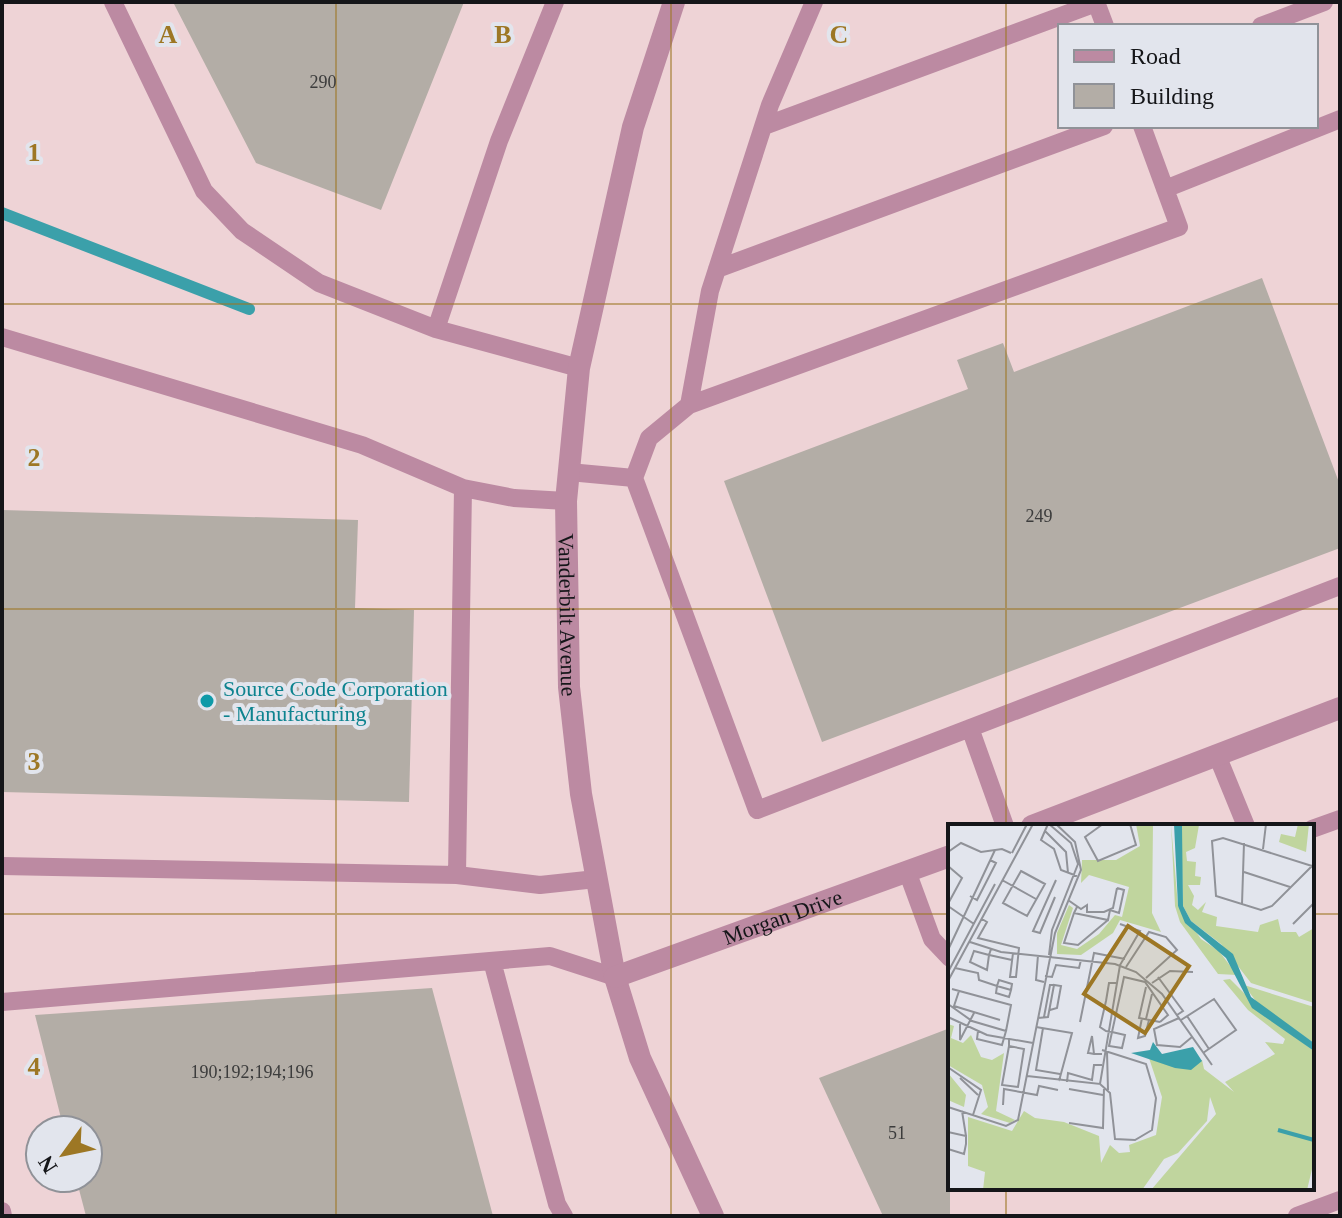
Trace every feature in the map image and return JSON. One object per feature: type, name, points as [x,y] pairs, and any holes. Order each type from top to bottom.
[{"type":"street","name":"Vanderbilt Avenue","points":[[674,2],[633,127],[579,368],[566,501],[569,687],[581,794],[615,977],[640,1058],[713,1216]]},
{"type":"street","points":[[1037,824],[1340,708]]},
{"type":"street","name":"Morgan Drive","points":[[615,977],[948,857]]},
{"type":"lane","points":[[113,2],[204,191],[242,231],[319,283],[436,329],[579,368]]},
{"type":"lane","points":[[436,329],[499,141],[555,2]]},
{"type":"lane","points":[[689,405],[717,269],[764,126],[814,2]]},
{"type":"lane","points":[[764,126],[1096,2],[1104,24]]},
{"type":"lane","points":[[1266,24],[1324,2]]},
{"type":"lane","points":[[1318,128],[1340,119]]},
{"type":"lane","points":[[717,269],[1099,128]]},
{"type":"lane","points":[[1143,128],[1179,227],[689,405],[649,438],[634,478],[757,810],[1340,586]]},
{"type":"lane","points":[[1165,189],[1318,128]]},
{"type":"lane","points":[[2,337],[362,445],[463,488],[514,498],[566,501]]},
{"type":"lane","points":[[569,472],[634,478]]},
{"type":"lane","points":[[457,875],[463,488]]},
{"type":"lane","points":[[970,728],[1004,824]]},
{"type":"lane","points":[[1217,755],[1245,824]]},
{"type":"lane","points":[[1314,828],[1340,819]]},
{"type":"lane","points":[[2,866],[457,875],[540,885],[596,879]]},
{"type":"lane","points":[[907,871],[932,939],[948,956]]},
{"type":"lane","points":[[2,1002],[550,956],[615,977]]},
{"type":"lane","points":[[492,961],[557,1204],[564,1216]]},
{"type":"lane","points":[[1297,1216],[1340,1200]]},
{"type":"shaded area","points":[[2,2],[1340,2],[1340,1216],[2,1216]]},
{"type":"building","points":[[173,2],[464,2],[381,210],[256,163]]},
{"type":"building","points":[[1262,278],[1340,485],[1340,548],[822,742],[724,481],[968,389],[957,360],[1003,343],[1014,372]]},
{"type":"building","name":"Source Code Corporation - Manufacturing","points":[[2,510],[358,520],[355,608],[414,610],[409,802],[2,792]]},
{"type":"building","points":[[432,988],[493,1216],[86,1216],[80,1194],[104,1194],[104,1114],[60,1114],[35,1015]]},
{"type":"building","points":[[948,1029],[950,1216],[883,1216],[819,1078]]},
{"type":"waterway","points":[[2,213],[249,309]]},
{"type":"place","name":"Source Code Corporation - Manufacturing","points":[[207,701]]}]
